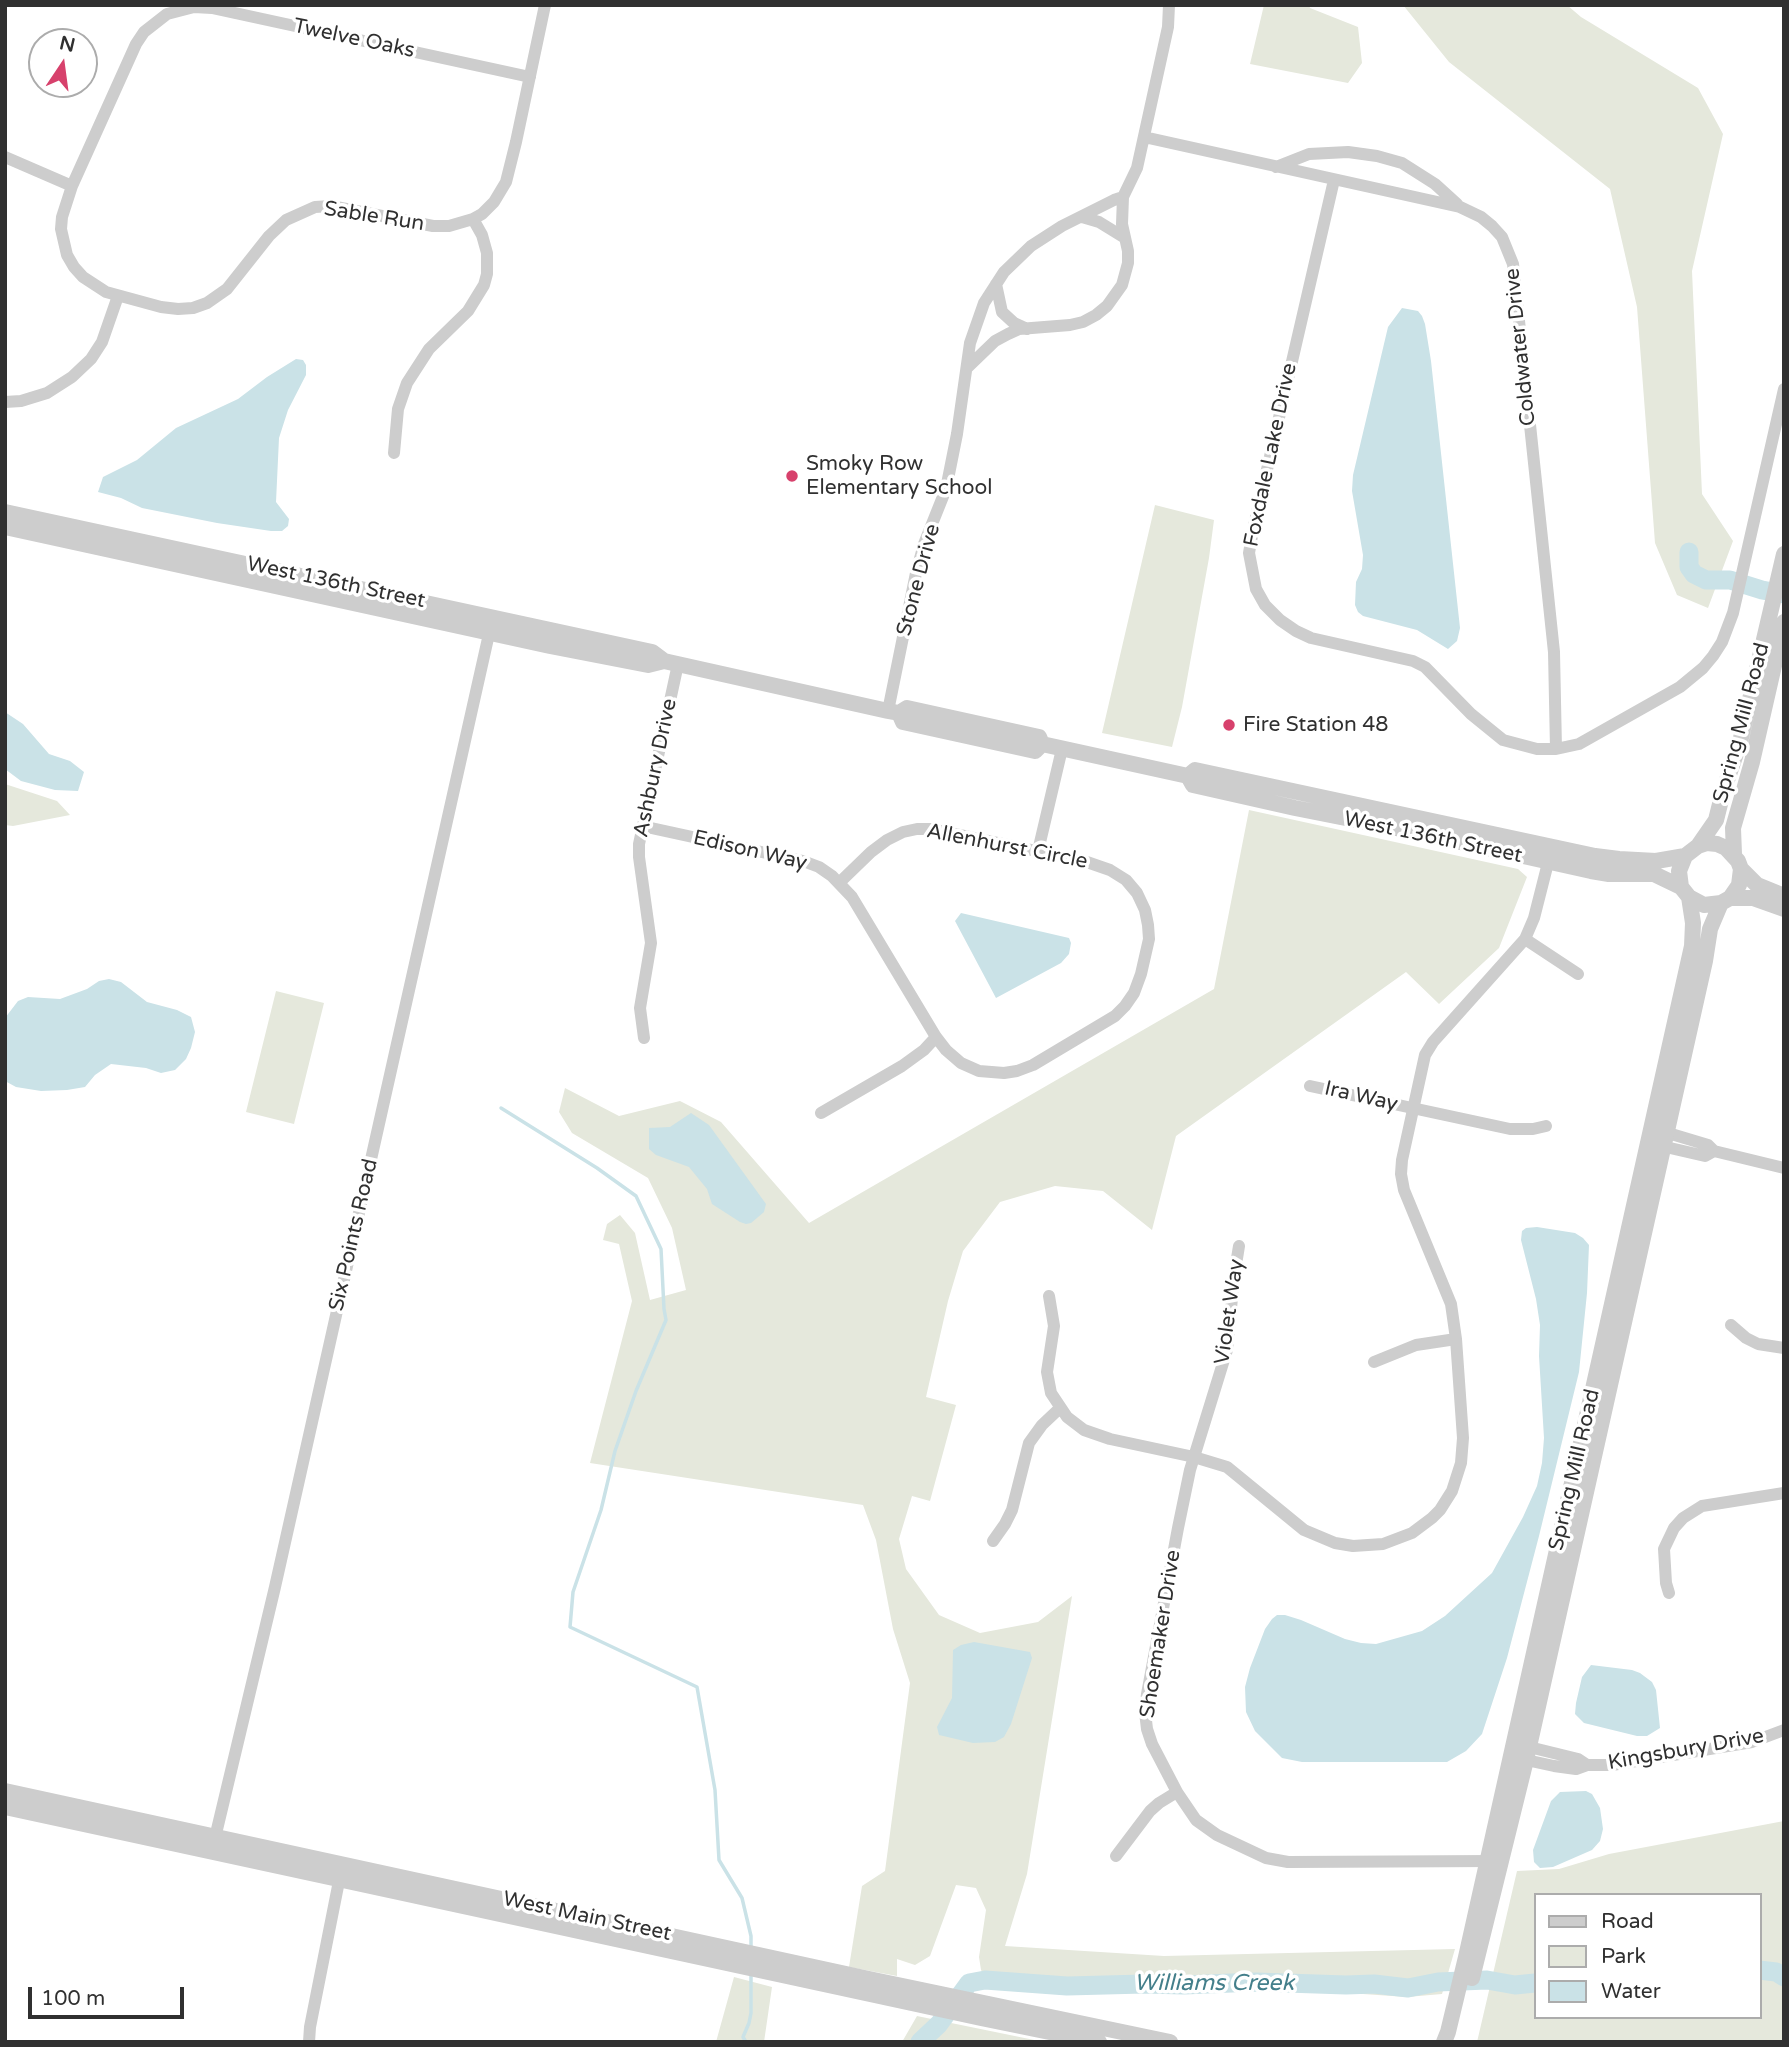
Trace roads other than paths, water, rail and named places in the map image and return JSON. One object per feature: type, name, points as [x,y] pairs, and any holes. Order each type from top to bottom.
[{"type":"street","points":[[394,453],[398,409],[407,383],[429,349],[468,311],[484,285],[487,253],[482,235],[473,219],[494,202],[506,182],[545,5]]},
{"type":"street","points":[[968,367],[995,341],[1019,330],[1056,327],[1083,321],[1107,306],[1116,296],[1126,274],[1128,251],[1122,224],[1123,197],[1134,179],[1168,27],[1169,5]]},
{"type":"street","name":"Twelve Oaks","points":[[72,186],[136,44],[156,22],[180,9],[212,8],[530,77]]},
{"type":"street","name":"Coldwater Drive","points":[[1144,137],[1460,207],[1481,217],[1502,237],[1513,264],[1554,652],[1556,749]]},
{"type":"street","points":[[1276,167],[1309,154],[1348,152],[1377,156],[1402,163],[1435,184],[1460,207]]},
{"type":"street","points":[[5,157],[72,186]]},
{"type":"street","name":"Foxdale Lake Drive","points":[[1334,180],[1253,530],[1249,552],[1256,589],[1265,605],[1296,631],[1311,638],[1413,661],[1436,676],[1471,714],[1503,740],[1537,749],[1556,749]]},
{"type":"street","name":"Sable Run","points":[[72,186],[61,229],[67,255],[74,267],[94,286],[118,296],[178,309],[207,303],[227,289],[269,236],[286,220],[315,207],[331,206],[433,226],[449,226],[473,219]]},
{"type":"street","name":"Stone Drive","points":[[893,712],[916,573],[924,544],[947,489],[970,343],[984,303],[1004,272],[1044,236],[1123,197]]},
{"type":"street","points":[[1082,217],[1099,222],[1125,238]]},
{"type":"street","points":[[996,284],[1002,312],[1014,323],[1028,329]]},
{"type":"street","points":[[5,402],[21,401],[47,393],[72,377],[91,359],[102,342],[118,296]]},
{"type":"street","points":[[1556,749],[1579,744],[1603,732],[1680,687],[1703,668],[1721,642],[1738,589],[1784,389]]},
{"type":"street","name":"West 136th Street","points":[[5,512],[491,625]]},
{"type":"street","name":"West 136th Street","points":[[5,527],[491,625],[652,652],[671,663],[893,712],[907,708],[1039,737],[1042,744],[1062,749],[1188,776],[1195,770],[1549,855],[1609,874],[1654,873],[1685,892]]},
{"type":"street","name":"Spring Mill Road","points":[[1691,851],[1716,820],[1737,751],[1784,554]]},
{"type":"street","name":"Spring Mill Road","points":[[1737,862],[1733,828],[1752,762],[1784,622]]},
{"type":"street","name":"Six Points Road","points":[[214,1844],[275,1587],[491,625]]},
{"type":"street","name":"Ashbury Drive","points":[[644,1038],[640,1008],[651,943],[639,844],[671,663]]},
{"type":"street","points":[[1038,851],[1062,749]]},
{"type":"street","name":"Edison Way","points":[[642,826],[803,861],[819,867],[840,882],[852,897],[936,1037]]},
{"type":"street","name":"Allenhurst Circle","points":[[840,882],[887,840],[903,832],[932,829],[1084,861],[1110,870],[1126,880],[1137,893],[1147,918],[1149,939],[1134,993],[1115,1016],[1034,1065],[1017,1071],[979,1071],[961,1063],[936,1037]]},
{"type":"street","points":[[1784,896],[1757,886],[1726,848],[1717,844],[1707,843],[1691,851],[1679,871],[1685,892],[1704,905],[1753,898],[1784,909]]},
{"type":"street","name":"West 136th Street","points":[[1549,855],[1656,861],[1691,851]]},
{"type":"street","points":[[1049,1296],[1054,1326],[1047,1372],[1051,1393],[1075,1424],[1095,1435],[1227,1467],[1304,1530],[1319,1537],[1353,1546],[1371,1546],[1399,1539],[1422,1527],[1440,1510],[1452,1492],[1461,1463],[1463,1438],[1451,1304],[1404,1190],[1402,1160],[1425,1055],[1433,1042],[1525,939],[1534,918],[1549,855]]},
{"type":"street","points":[[1726,901],[1739,885],[1737,862]]},
{"type":"street","name":"Spring Mill Road","points":[[1658,1138],[1692,946],[1693,923],[1685,892]]},
{"type":"street","name":"Spring Mill Road","points":[[1457,2042],[1461,2000],[1520,1752],[1658,1138],[1705,961],[1710,929],[1726,901]]},
{"type":"street","points":[[1525,939],[1578,974]]},
{"type":"street","points":[[821,1114],[902,1066],[924,1050],[936,1037]]},
{"type":"street","name":"Ira Way","points":[[1310,1086],[1510,1129],[1546,1126]]},
{"type":"street","points":[[1658,1138],[1705,1156],[1714,1152],[1784,1168]]},
{"type":"street","name":"Violet Way","points":[[1194,1457],[1227,1350],[1239,1246]]},
{"type":"street","points":[[1731,1325],[1746,1338],[1784,1348]]},
{"type":"street","points":[[1374,1362],[1416,1345],[1456,1339]]},
{"type":"street","points":[[993,1541],[1012,1510],[1029,1443],[1042,1425],[1060,1408]]},
{"type":"street","name":"Shoemaker Drive","points":[[1194,1457],[1178,1528],[1145,1712],[1152,1744],[1190,1812],[1217,1835],[1266,1858],[1288,1862],[1495,1861]]},
{"type":"street","points":[[1669,1593],[1665,1583],[1664,1549],[1674,1528],[1684,1518],[1702,1506],[1784,1493]]},
{"type":"street","name":"Kingsbury Drive","points":[[1520,1752],[1576,1769],[1587,1765],[1612,1765],[1752,1742],[1784,1730]]},
{"type":"street","name":"West Main Street","points":[[5,1791],[214,1844],[923,1998],[1170,2042]]},
{"type":"street","points":[[1116,1856],[1150,1811],[1159,1802],[1177,1792]]},
{"type":"street","name":"West Main Street","points":[[5,1807],[214,1844]]},
{"type":"street","points":[[309,2042],[341,1872]]},
{"type":"street","name":"Spring Mill Road","points":[[1444,2042],[1461,2000]]},
{"type":"street","name":"West Main Street","points":[[982,2010],[1099,2042]]},
{"type":"water","points":[[1402,308],[1418,311],[1422,316],[1431,361],[1460,628],[1457,641],[1448,649],[1417,630],[1363,616],[1355,605],[1356,582],[1362,569],[1363,555],[1352,491],[1353,475],[1388,327]]},
{"type":"water","points":[[296,359],[303,360],[306,375],[288,410],[279,438],[276,502],[289,519],[288,526],[282,531],[217,523],[142,508],[121,498],[98,492],[103,477],[137,460],[176,428],[238,399]]},
{"type":"water","points":[[5,712],[23,724],[49,754],[70,761],[84,772],[78,791],[55,790],[21,781],[5,769]]},
{"type":"water","points":[[961,913],[1069,938],[1069,954],[1061,963],[996,998],[955,921]]},
{"type":"water","points":[[109,979],[121,982],[147,1002],[177,1010],[191,1017],[195,1032],[191,1048],[186,1059],[175,1070],[161,1073],[146,1068],[111,1064],[95,1075],[85,1087],[67,1090],[41,1091],[16,1087],[5,1081],[5,1018],[18,1001],[28,997],[60,999]]},
{"type":"water","points":[[691,1113],[709,1125],[766,1204],[764,1212],[751,1223],[740,1222],[712,1204],[707,1189],[689,1167],[656,1155],[649,1149],[649,1128],[670,1127]]},
{"type":"water","points":[[1537,1227],[1575,1233],[1589,1245],[1579,1372],[1507,1658],[1482,1734],[1466,1751],[1447,1762],[1302,1762],[1282,1758],[1255,1731],[1246,1712],[1245,1687],[1250,1668],[1265,1629],[1272,1619],[1277,1615],[1285,1615],[1361,1643],[1376,1644],[1422,1631],[1445,1616],[1492,1573],[1523,1517],[1537,1486],[1544,1438],[1540,1325],[1521,1240],[1522,1231]]},
{"type":"water","points":[[974,1642],[1030,1652],[1032,1658],[1011,1724],[1004,1737],[995,1742],[973,1743],[939,1735],[937,1727],[952,1698],[953,1650]]},
{"type":"water","points":[[1591,1665],[1632,1670],[1652,1682],[1656,1690],[1660,1728],[1647,1736],[1637,1736],[1584,1723],[1575,1714],[1576,1703],[1582,1677]]},
{"type":"water","points":[[1586,1791],[1592,1794],[1600,1808],[1603,1829],[1600,1841],[1592,1850],[1553,1867],[1540,1868],[1534,1862],[1533,1850],[1551,1801],[1560,1792]]},
{"type":"waterway","name":"Williams Creek","points":[[1689,552],[1689,567],[1694,574],[1706,580],[1730,580],[1784,594]]},
{"type":"waterway","points":[[501,1108],[597,1168],[636,1196],[661,1249],[666,1320],[636,1391],[615,1451],[601,1510],[573,1592],[570,1627],[697,1687],[715,1790],[719,1860],[742,1898],[751,1936],[751,1948]]},
{"type":"waterway","name":"Williams Creek","points":[[1761,1970],[1776,1972],[1784,1977]]},
{"type":"waterway","points":[[746,2042],[743,2037],[751,2013],[751,1973]]},
{"type":"waterway","name":"Williams Creek","points":[[920,2042],[939,2024],[969,1983],[985,1980],[1067,1986],[1256,1982],[1374,1984],[1408,1988],[1438,1982],[1487,1980],[1515,1985],[1534,1983]]},
{"type":"place","name":"Smoky Row Elementary School","points":[[792,476]]},
{"type":"place","name":"Fire Station 48","points":[[1229,725]]}]
